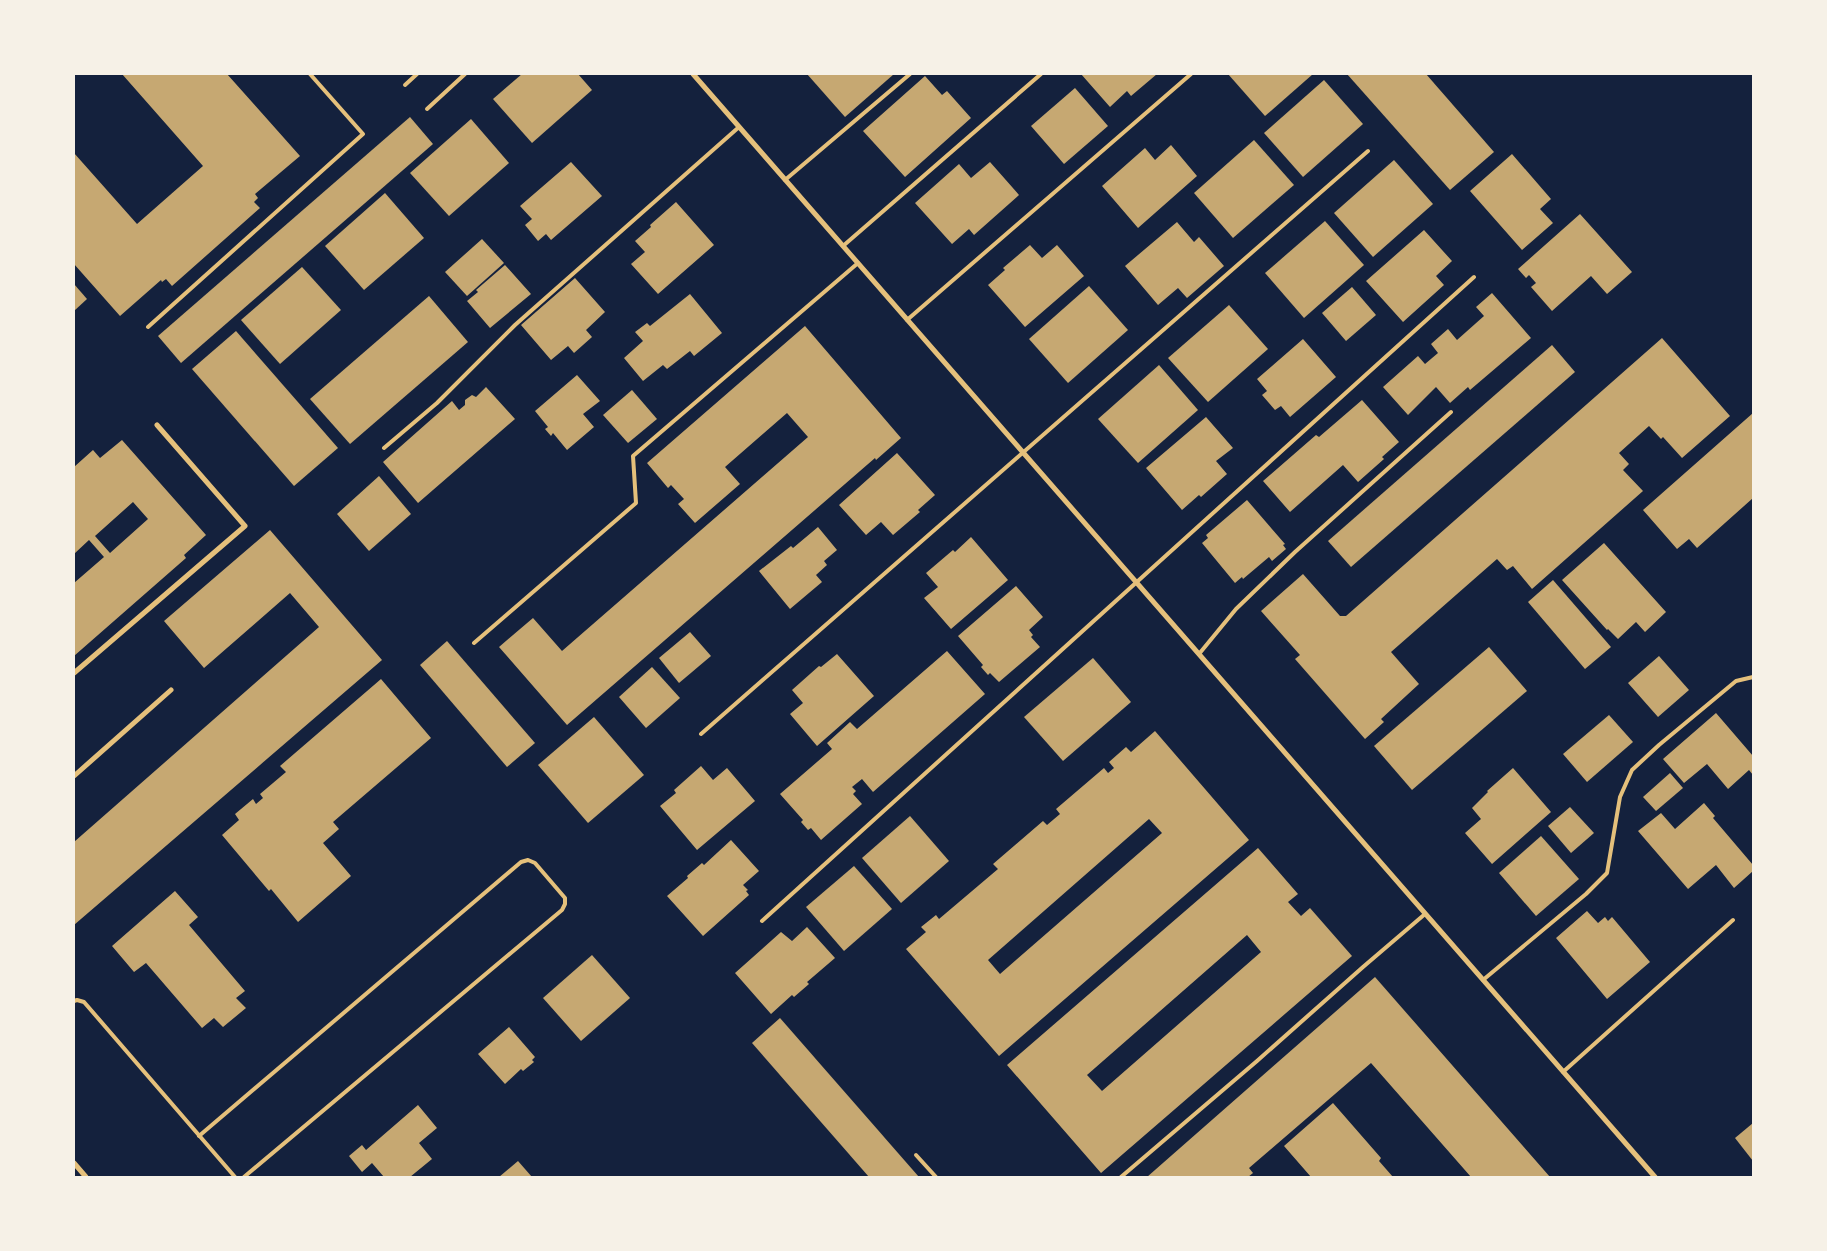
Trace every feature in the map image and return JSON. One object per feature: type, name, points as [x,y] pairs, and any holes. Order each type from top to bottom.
[{"type":"street","points":[[693,74],[1655,1177]]},
{"type":"street","points":[[74,674],[245,526],[157,425]]},
{"type":"street","points":[[74,776],[171,690]]},
{"type":"street","points":[[74,1163],[86,1177]]},
{"type":"lane","points":[[148,327],[364,134],[310,74]]},
{"type":"lane","points":[[405,84],[417,74]]},
{"type":"lane","points":[[427,109],[465,74]]},
{"type":"lane","points":[[786,180],[910,74]]},
{"type":"lane","points":[[843,246],[1041,74]]},
{"type":"lane","points":[[907,320],[1191,74]]},
{"type":"lane","points":[[384,448],[437,403],[515,325],[739,127]]},
{"type":"lane","points":[[701,734],[1368,151]]},
{"type":"lane","points":[[474,643],[636,503],[633,456],[858,263]]},
{"type":"lane","points":[[762,921],[1474,277]]},
{"type":"lane","points":[[1199,654],[1236,609],[1295,552],[1451,412]]},
{"type":"lane","points":[[1483,980],[1586,894],[1607,873],[1620,796],[1632,770],[1659,744],[1736,681],[1753,677]]},
{"type":"lane","points":[[199,1136],[521,862],[528,860],[534,863],[565,898],[562,910],[244,1177]]},
{"type":"lane","points":[[1121,1177],[1425,914]]},
{"type":"lane","points":[[1563,1072],[1733,920]]},
{"type":"lane","points":[[74,1001],[84,1002],[235,1177]]},
{"type":"lane","points":[[916,1155],[936,1177]]},
{"type":"building","points":[[122,74],[227,74],[300,156],[255,194],[258,198],[254,202],[260,208],[172,286],[166,279],[162,282],[161,280],[120,316],[74,264],[74,153],[137,224],[203,166]]},
{"type":"building","points":[[522,74],[578,74],[592,90],[532,143],[493,99]]},
{"type":"building","points":[[807,74],[894,74],[845,117]]},
{"type":"building","points":[[1081,74],[1157,74],[1131,96],[1127,91],[1110,107]]},
{"type":"building","points":[[1228,74],[1313,74],[1265,116]]},
{"type":"building","points":[[1347,74],[1426,74],[1494,152],[1450,190]]},
{"type":"building","points":[[925,76],[942,95],[947,91],[971,118],[905,177],[863,131]]},
{"type":"building","points":[[1324,80],[1363,124],[1303,177],[1264,133]]},
{"type":"building","points":[[1075,88],[1108,126],[1064,164],[1031,126]]},
{"type":"building","points":[[410,117],[433,144],[181,363],[158,336]]},
{"type":"building","points":[[471,119],[509,163],[449,216],[410,173]]},
{"type":"building","points":[[1254,140],[1294,185],[1233,238],[1194,193]]},
{"type":"building","points":[[1171,145],[1197,176],[1138,228],[1102,186],[1145,148],[1155,160]]},
{"type":"building","points":[[1512,154],[1551,199],[1540,209],[1553,223],[1522,250],[1470,191]]},
{"type":"building","points":[[1394,160],[1433,204],[1373,257],[1334,213]]},
{"type":"building","points":[[571,162],[602,196],[551,240],[546,234],[538,241],[525,225],[532,219],[520,206]]},
{"type":"building","points":[[990,162],[1019,195],[974,235],[969,229],[952,244],[915,203],[959,164],[971,178]]},
{"type":"building","points":[[385,193],[424,238],[364,290],[325,246]]},
{"type":"building","points":[[676,202],[714,245],[658,294],[631,264],[645,252],[635,241]]},
{"type":"building","points":[[1580,214],[1632,272],[1607,294],[1591,276],[1552,311],[1531,287],[1536,283],[1529,275],[1526,278],[1518,269]]},
{"type":"building","points":[[1325,221],[1364,265],[1304,318],[1265,273]]},
{"type":"building","points":[[1177,222],[1194,242],[1199,237],[1224,266],[1187,298],[1178,288],[1158,305],[1125,266]]},
{"type":"building","points":[[1424,230],[1452,261],[1436,276],[1444,285],[1403,322],[1366,281]]},
{"type":"building","points":[[482,239],[504,263],[467,296],[445,272]]},
{"type":"building","points":[[1030,245],[1042,258],[1057,245],[1084,276],[1025,327],[988,285],[1005,270],[1003,268]]},
{"type":"building","points":[[505,265],[531,294],[490,328],[467,301],[478,292],[476,290]]},
{"type":"building","points":[[302,267],[341,310],[280,364],[241,320]]},
{"type":"building","points":[[575,278],[605,312],[586,330],[592,337],[574,353],[568,346],[551,360],[521,325]]},
{"type":"building","points":[[74,284],[87,299],[74,311]]},
{"type":"building","points":[[1089,286],[1128,330],[1068,383],[1029,339]]},
{"type":"building","points":[[1352,287],[1376,315],[1346,341],[1322,313]]},
{"type":"building","points":[[1492,293],[1531,338],[1470,390],[1468,387],[1450,403],[1436,387],[1408,415],[1383,387],[1418,356],[1425,364],[1438,353],[1431,344],[1448,329],[1457,340],[1484,316],[1476,307]]},
{"type":"building","points":[[690,294],[722,333],[694,356],[690,351],[667,369],[663,365],[643,381],[624,358],[643,341],[635,332],[647,323],[650,326]]},
{"type":"building","points":[[429,296],[468,342],[350,444],[310,399]]},
{"type":"building","points":[[1229,305],[1268,349],[1208,402],[1168,358]]},
{"type":"building","points":[[805,326],[901,438],[876,460],[875,458],[567,725],[499,647],[533,618],[562,651],[808,437],[787,413],[725,467],[740,484],[695,523],[678,504],[684,499],[671,485],[668,488],[647,463]]},
{"type":"building","points":[[236,331],[338,448],[294,486],[192,369]]},
{"type":"building","points":[[1662,338],[1730,416],[1682,458],[1663,437],[1661,439],[1649,426],[1619,453],[1629,464],[1623,470],[1643,491],[1532,589],[1513,566],[1507,570],[1497,559],[1391,652],[1419,684],[1381,719],[1384,722],[1365,739],[1295,659],[1300,655],[1261,611],[1303,574],[1340,616],[1346,616]]},
{"type":"building","points":[[1303,339],[1336,377],[1290,417],[1281,406],[1275,410],[1262,395],[1267,391],[1257,379]]},
{"type":"building","points":[[1552,345],[1575,372],[1351,567],[1328,541]]},
{"type":"building","points":[[1159,365],[1198,410],[1138,463],[1098,419]]},
{"type":"building","points":[[577,375],[600,401],[583,414],[594,427],[567,450],[553,433],[551,436],[545,429],[548,427],[535,411]]},
{"type":"building","points":[[486,387],[515,419],[418,503],[383,462],[452,401],[459,410],[465,405],[465,400],[472,395],[476,397]]},
{"type":"building","points":[[632,390],[657,419],[628,443],[603,415]]},
{"type":"building","points":[[1362,400],[1399,442],[1382,457],[1384,459],[1358,482],[1343,465],[1290,512],[1263,481],[1316,435],[1319,437]]},
{"type":"building","points":[[1753,413],[1753,498],[1697,548],[1689,539],[1677,549],[1643,510]]},
{"type":"building","points":[[1206,417],[1233,448],[1216,461],[1227,474],[1201,497],[1199,495],[1182,510],[1146,468]]},
{"type":"building","points":[[122,440],[206,535],[184,555],[186,558],[74,656],[74,583],[104,557],[89,540],[74,554],[74,467],[93,450],[100,458]],"holes":[[[133,502],[148,519],[110,553],[95,536]]]},
{"type":"building","points":[[897,453],[935,495],[918,510],[920,512],[893,535],[881,522],[866,535],[839,505]]},
{"type":"building","points":[[379,476],[411,514],[369,551],[337,514]]},
{"type":"building","points":[[1247,500],[1285,544],[1283,545],[1286,549],[1272,561],[1269,557],[1243,579],[1242,577],[1235,583],[1202,543],[1208,538],[1206,535]]},
{"type":"building","points":[[818,527],[837,550],[824,561],[827,565],[816,575],[822,582],[790,609],[759,571],[791,546],[793,548]]},
{"type":"building","points":[[270,530],[382,660],[74,925],[74,842],[319,627],[290,593],[204,668],[164,621]]},
{"type":"building","points":[[971,537],[1008,580],[951,629],[924,598],[938,587],[926,573],[953,550],[955,552]]},
{"type":"building","points":[[1604,543],[1666,612],[1645,632],[1636,622],[1618,639],[1607,630],[1562,580]]},
{"type":"building","points":[[1553,580],[1611,647],[1585,669],[1528,602]]},
{"type":"building","points":[[1016,586],[1043,617],[1029,630],[1033,635],[1031,637],[1040,647],[999,682],[990,673],[988,675],[981,667],[983,665],[958,636]]},
{"type":"building","points":[[690,632],[711,656],[679,683],[659,658]]},
{"type":"building","points":[[447,641],[535,743],[507,767],[420,665]]},
{"type":"building","points":[[1489,647],[1527,691],[1412,790],[1374,746]]},
{"type":"building","points":[[947,651],[985,694],[873,792],[862,779],[852,787],[856,791],[853,794],[862,804],[821,840],[811,828],[808,830],[801,822],[803,820],[780,794],[832,749],[827,743],[850,722],[857,729]]},
{"type":"building","points":[[837,654],[874,696],[817,746],[790,714],[803,703],[792,690],[819,666],[821,667]]},
{"type":"building","points":[[1659,656],[1689,690],[1658,717],[1628,683]]},
{"type":"building","points":[[1093,658],[1131,702],[1063,761],[1024,717]]},
{"type":"building","points":[[652,667],[680,698],[646,728],[619,697]]},
{"type":"building","points":[[381,679],[431,738],[333,822],[339,829],[323,843],[351,876],[298,922],[222,835],[239,820],[235,814],[253,799],[256,804],[263,798],[260,794],[286,772],[280,766]]},
{"type":"building","points":[[1716,713],[1753,756],[1753,775],[1749,770],[1728,789],[1707,764],[1684,783],[1663,759]]},
{"type":"building","points":[[1609,715],[1633,742],[1587,782],[1563,754]]},
{"type":"building","points":[[594,717],[644,775],[588,823],[538,765]]},
{"type":"building","points":[[1155,731],[1249,840],[999,1056],[906,949],[926,932],[921,927],[936,915],[939,919],[998,869],[993,864],[1043,821],[1047,825],[1060,814],[1056,809],[1104,768],[1108,773],[1114,768],[1109,762],[1126,747],[1131,752]],"holes":[[[1149,819],[1162,833],[1000,974],[988,960]]]},
{"type":"building","points":[[701,766],[713,780],[727,768],[755,801],[697,850],[660,806],[676,793],[674,790]]},
{"type":"building","points":[[1513,768],[1551,812],[1492,864],[1465,833],[1481,819],[1472,808],[1487,791]]},
{"type":"building","points":[[1670,773],[1683,788],[1656,811],[1643,797]]},
{"type":"building","points":[[1704,803],[1715,816],[1713,818],[1753,865],[1753,871],[1734,888],[1716,865],[1688,889],[1638,831],[1661,813],[1675,829]]},
{"type":"building","points":[[1570,807],[1594,833],[1571,853],[1548,826]]},
{"type":"building","points":[[910,816],[949,861],[901,903],[862,858]]},
{"type":"building","points":[[1541,836],[1579,879],[1536,916],[1499,873]]},
{"type":"building","points":[[731,840],[759,871],[743,885],[748,890],[746,891],[749,895],[703,936],[667,896],[688,878],[687,876],[702,863],[704,865]]},
{"type":"building","points":[[1258,848],[1298,894],[1288,902],[1301,916],[1310,908],[1352,956],[1101,1173],[1007,1065]],"holes":[[[1247,935],[1261,952],[1102,1091],[1087,1075]]]},
{"type":"building","points":[[854,866],[892,909],[844,951],[806,907]]},
{"type":"building","points":[[175,891],[198,917],[189,925],[245,991],[236,998],[246,1008],[223,1027],[214,1018],[202,1028],[146,963],[134,972],[112,946]]},
{"type":"building","points":[[1587,911],[1598,923],[1605,917],[1608,921],[1612,917],[1650,962],[1607,999],[1556,938]]},
{"type":"building","points":[[807,927],[835,958],[807,982],[809,984],[794,997],[792,995],[771,1014],[735,973],[781,932],[792,941]]},
{"type":"building","points":[[592,955],[630,998],[581,1041],[543,998]]},
{"type":"building","points":[[1375,977],[1550,1177],[1471,1177],[1371,1063],[1249,1168],[1253,1173],[1248,1177],[1147,1177]]},
{"type":"building","points":[[780,1018],[919,1177],[869,1177],[752,1043]]},
{"type":"building","points":[[509,1027],[535,1057],[532,1060],[534,1062],[523,1071],[521,1069],[505,1084],[478,1054]]},
{"type":"building","points":[[1333,1103],[1381,1158],[1379,1161],[1393,1177],[1311,1177],[1284,1146]]},
{"type":"building","points":[[418,1105],[437,1128],[419,1143],[432,1159],[410,1177],[384,1177],[372,1163],[362,1172],[349,1156],[362,1145],[366,1150]]},
{"type":"building","points":[[1753,1123],[1753,1161],[1735,1138]]},
{"type":"building","points":[[518,1161],[532,1177],[499,1177]]}]
